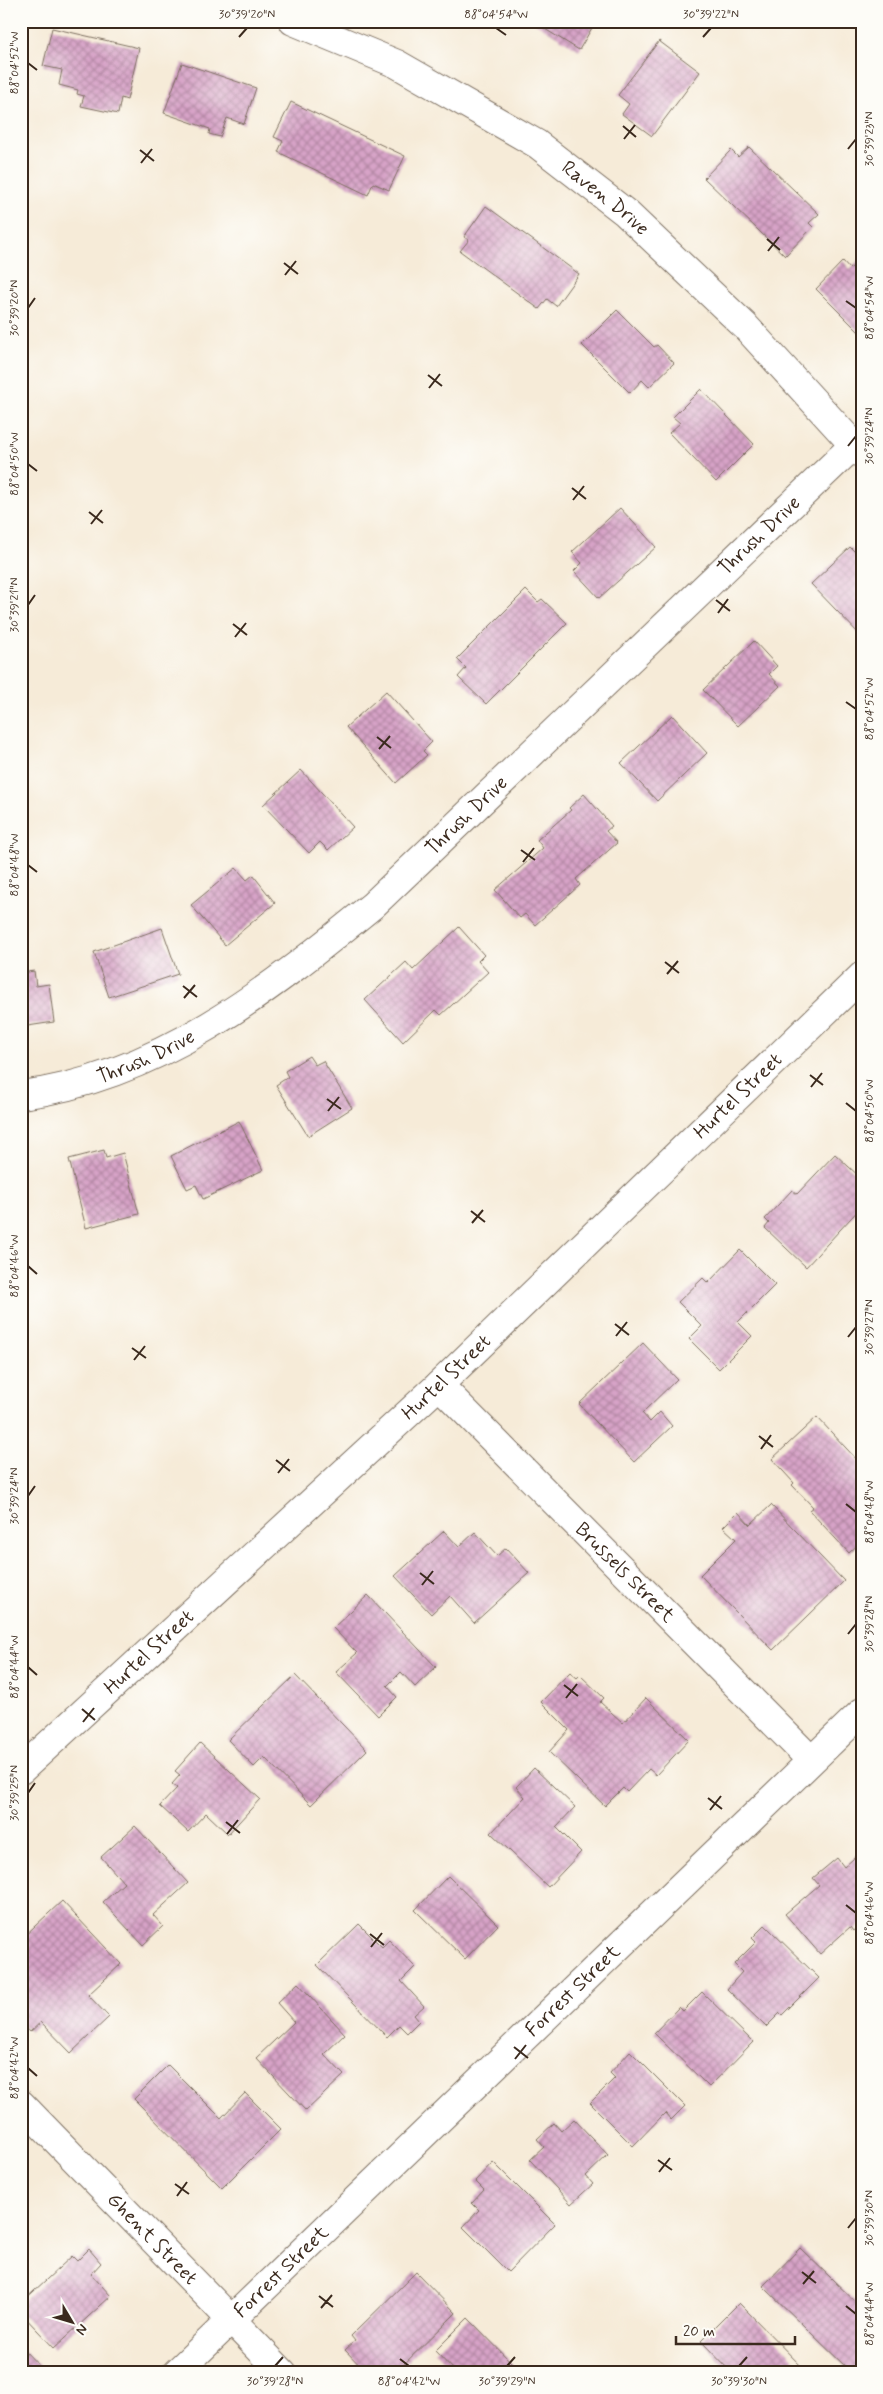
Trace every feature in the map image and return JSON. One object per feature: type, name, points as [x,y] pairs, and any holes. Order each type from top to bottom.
[{"type":"street","name":"Raven Drive","points":[[293,21],[397,64],[537,144],[626,213],[745,326],[858,449]]},
{"type":"street","name":"Thrush Drive","points":[[21,1095],[52,1091],[134,1065],[214,1024],[289,974],[373,905],[858,449]]},
{"type":"street","name":"Hurtel Street","points":[[21,1770],[439,1385],[862,976]]},
{"type":"street","name":"Brussels Street","points":[[439,1385],[811,1760]]},
{"type":"street","name":"Forrest Street","points":[[176,2373],[862,1712]]},
{"type":"street","name":"Ghent Street","points":[[21,2104],[283,2373]]},
{"type":"building","points":[[532,21],[596,21],[579,50]]},
{"type":"building","points":[[52,28],[139,48],[127,100],[121,98],[118,114],[81,106],[84,96],[77,94],[78,90],[59,85],[62,70],[43,66]]},
{"type":"building","points":[[659,41],[700,72],[652,136],[622,114],[629,104],[618,95]]},
{"type":"building","points":[[182,63],[256,88],[244,124],[227,118],[220,137],[209,134],[210,129],[164,113]]},
{"type":"building","points":[[291,102],[405,156],[389,190],[373,183],[368,195],[278,152],[283,141],[274,137]]},
{"type":"building","points":[[749,147],[819,214],[809,223],[813,227],[785,256],[704,178],[731,150],[738,157]]},
{"type":"building","points":[[486,206],[579,274],[556,306],[547,299],[539,309],[460,251],[469,240],[464,237]]},
{"type":"building","points":[[860,259],[862,261],[862,335],[816,289],[843,261],[850,269]]},
{"type":"building","points":[[617,310],[654,347],[657,345],[674,363],[649,387],[642,380],[630,393],[582,345]]},
{"type":"building","points":[[701,389],[754,444],[716,482],[669,433],[680,423],[673,417]]},
{"type":"building","points":[[620,508],[656,547],[599,598],[574,571],[582,563],[572,552]]},
{"type":"building","points":[[850,547],[862,559],[862,637],[811,584]]},
{"type":"building","points":[[526,590],[538,602],[542,599],[567,623],[486,704],[458,677],[466,668],[457,659]]},
{"type":"building","points":[[754,641],[777,666],[769,674],[780,686],[738,726],[703,690]]},
{"type":"building","points":[[386,691],[432,742],[423,751],[427,755],[396,783],[346,727]]},
{"type":"building","points":[[672,715],[707,753],[657,801],[621,763]]},
{"type":"building","points":[[301,770],[353,827],[328,850],[320,842],[309,853],[263,805]]},
{"type":"building","points":[[584,794],[612,826],[606,831],[617,843],[576,879],[580,885],[535,925],[525,914],[520,918],[495,890],[543,848],[537,840],[571,810],[569,808]]},
{"type":"building","points":[[236,868],[247,880],[253,875],[275,903],[225,945],[191,905]]},
{"type":"building","points":[[459,927],[484,955],[478,961],[488,972],[441,1015],[436,1010],[403,1042],[365,1000],[406,962],[413,970]]},
{"type":"building","points":[[162,928],[178,974],[109,997],[94,952]]},
{"type":"building","points":[[34,971],[36,986],[49,984],[54,1022],[21,1027],[21,973]]},
{"type":"building","points":[[309,1056],[315,1065],[323,1061],[352,1108],[308,1136],[276,1085],[288,1077],[285,1071]]},
{"type":"building","points":[[239,1121],[263,1170],[203,1199],[196,1185],[187,1189],[171,1156]]},
{"type":"building","points":[[104,1150],[106,1158],[123,1153],[139,1214],[86,1228],[69,1159]]},
{"type":"building","points":[[835,1154],[862,1179],[862,1195],[859,1198],[862,1206],[806,1267],[765,1228],[769,1223],[765,1219],[792,1190],[797,1194]]},
{"type":"building","points":[[740,1250],[775,1285],[738,1322],[752,1336],[719,1369],[689,1339],[702,1326],[678,1302],[703,1278],[708,1283]]},
{"type":"building","points":[[643,1343],[677,1379],[642,1413],[650,1422],[660,1412],[672,1426],[634,1462],[579,1404]]},
{"type":"building","points":[[817,1417],[860,1463],[862,1462],[862,1541],[849,1553],[809,1510],[813,1507],[792,1485],[794,1483],[772,1459]]},
{"type":"building","points":[[771,1505],[844,1581],[773,1650],[700,1575],[736,1539],[723,1527],[738,1512],[750,1525]]},
{"type":"building","points":[[444,1531],[459,1547],[475,1532],[497,1556],[506,1548],[529,1573],[474,1623],[450,1596],[431,1614],[395,1576]]},
{"type":"building","points":[[368,1595],[436,1667],[415,1687],[401,1672],[387,1686],[397,1697],[378,1716],[336,1672],[357,1653],[333,1628]]},
{"type":"building","points":[[570,1672],[577,1678],[580,1675],[604,1698],[600,1702],[623,1723],[646,1698],[689,1740],[656,1775],[649,1769],[627,1792],[623,1788],[605,1806],[549,1752],[569,1730],[541,1702]]},
{"type":"building","points":[[295,1675],[367,1750],[311,1805],[264,1757],[254,1767],[228,1740]]},
{"type":"building","points":[[200,1743],[260,1799],[228,1834],[206,1813],[188,1832],[160,1806],[177,1788],[172,1784],[180,1775],[175,1771]]},
{"type":"building","points":[[534,1768],[575,1807],[556,1827],[581,1852],[548,1887],[491,1833],[525,1797],[516,1787]]},
{"type":"building","points":[[135,1826],[188,1883],[153,1915],[163,1926],[143,1945],[103,1902],[124,1883],[101,1857]]},
{"type":"building","points":[[862,1851],[862,1923],[853,1931],[850,1927],[820,1954],[785,1914],[819,1885],[813,1878],[837,1858],[844,1867]]},
{"type":"building","points":[[448,1876],[498,1925],[465,1959],[415,1910]]},
{"type":"building","points":[[62,1901],[121,1964],[88,1995],[109,2017],[71,2053],[41,2022],[30,2032],[21,2022],[21,1939]]},
{"type":"building","points":[[359,1924],[382,1947],[389,1940],[415,1967],[401,1981],[424,2006],[414,2015],[419,2021],[407,2033],[399,2025],[387,2037],[317,1965]]},
{"type":"building","points":[[765,1925],[819,1978],[782,2015],[780,2013],[766,2027],[727,1989],[742,1972],[734,1964],[756,1942],[752,1938]]},
{"type":"building","points":[[298,1983],[345,2034],[324,2054],[344,2075],[306,2111],[256,2058],[294,2022],[277,2003]]},
{"type":"building","points":[[702,1992],[753,2042],[709,2087],[654,2033],[679,2007],[683,2011]]},
{"type":"building","points":[[630,2051],[685,2106],[671,2120],[665,2113],[633,2146],[590,2103],[615,2078],[610,2073]]},
{"type":"building","points":[[168,2065],[221,2118],[245,2093],[281,2129],[222,2188],[134,2099]]},
{"type":"building","points":[[574,2119],[608,2155],[586,2176],[593,2184],[571,2204],[530,2160],[544,2147],[537,2139],[554,2123],[561,2131]]},
{"type":"building","points":[[493,2162],[555,2224],[508,2272],[463,2227],[479,2210],[472,2203],[484,2190],[475,2181]]},
{"type":"building","points":[[800,2248],[862,2308],[862,2373],[852,2373],[763,2286]]},
{"type":"building","points":[[89,2249],[101,2263],[91,2274],[111,2296],[54,2348],[21,2313],[21,2303],[72,2256],[77,2261]]},
{"type":"building","points":[[416,2272],[456,2313],[395,2373],[367,2373],[345,2350],[355,2341],[351,2336]]},
{"type":"building","points":[[739,2303],[808,2373],[732,2373],[701,2341]]},
{"type":"building","points":[[468,2318],[514,2365],[506,2373],[456,2373],[435,2351]]},
{"type":"building","points":[[21,2347],[46,2373],[21,2373]]}]
